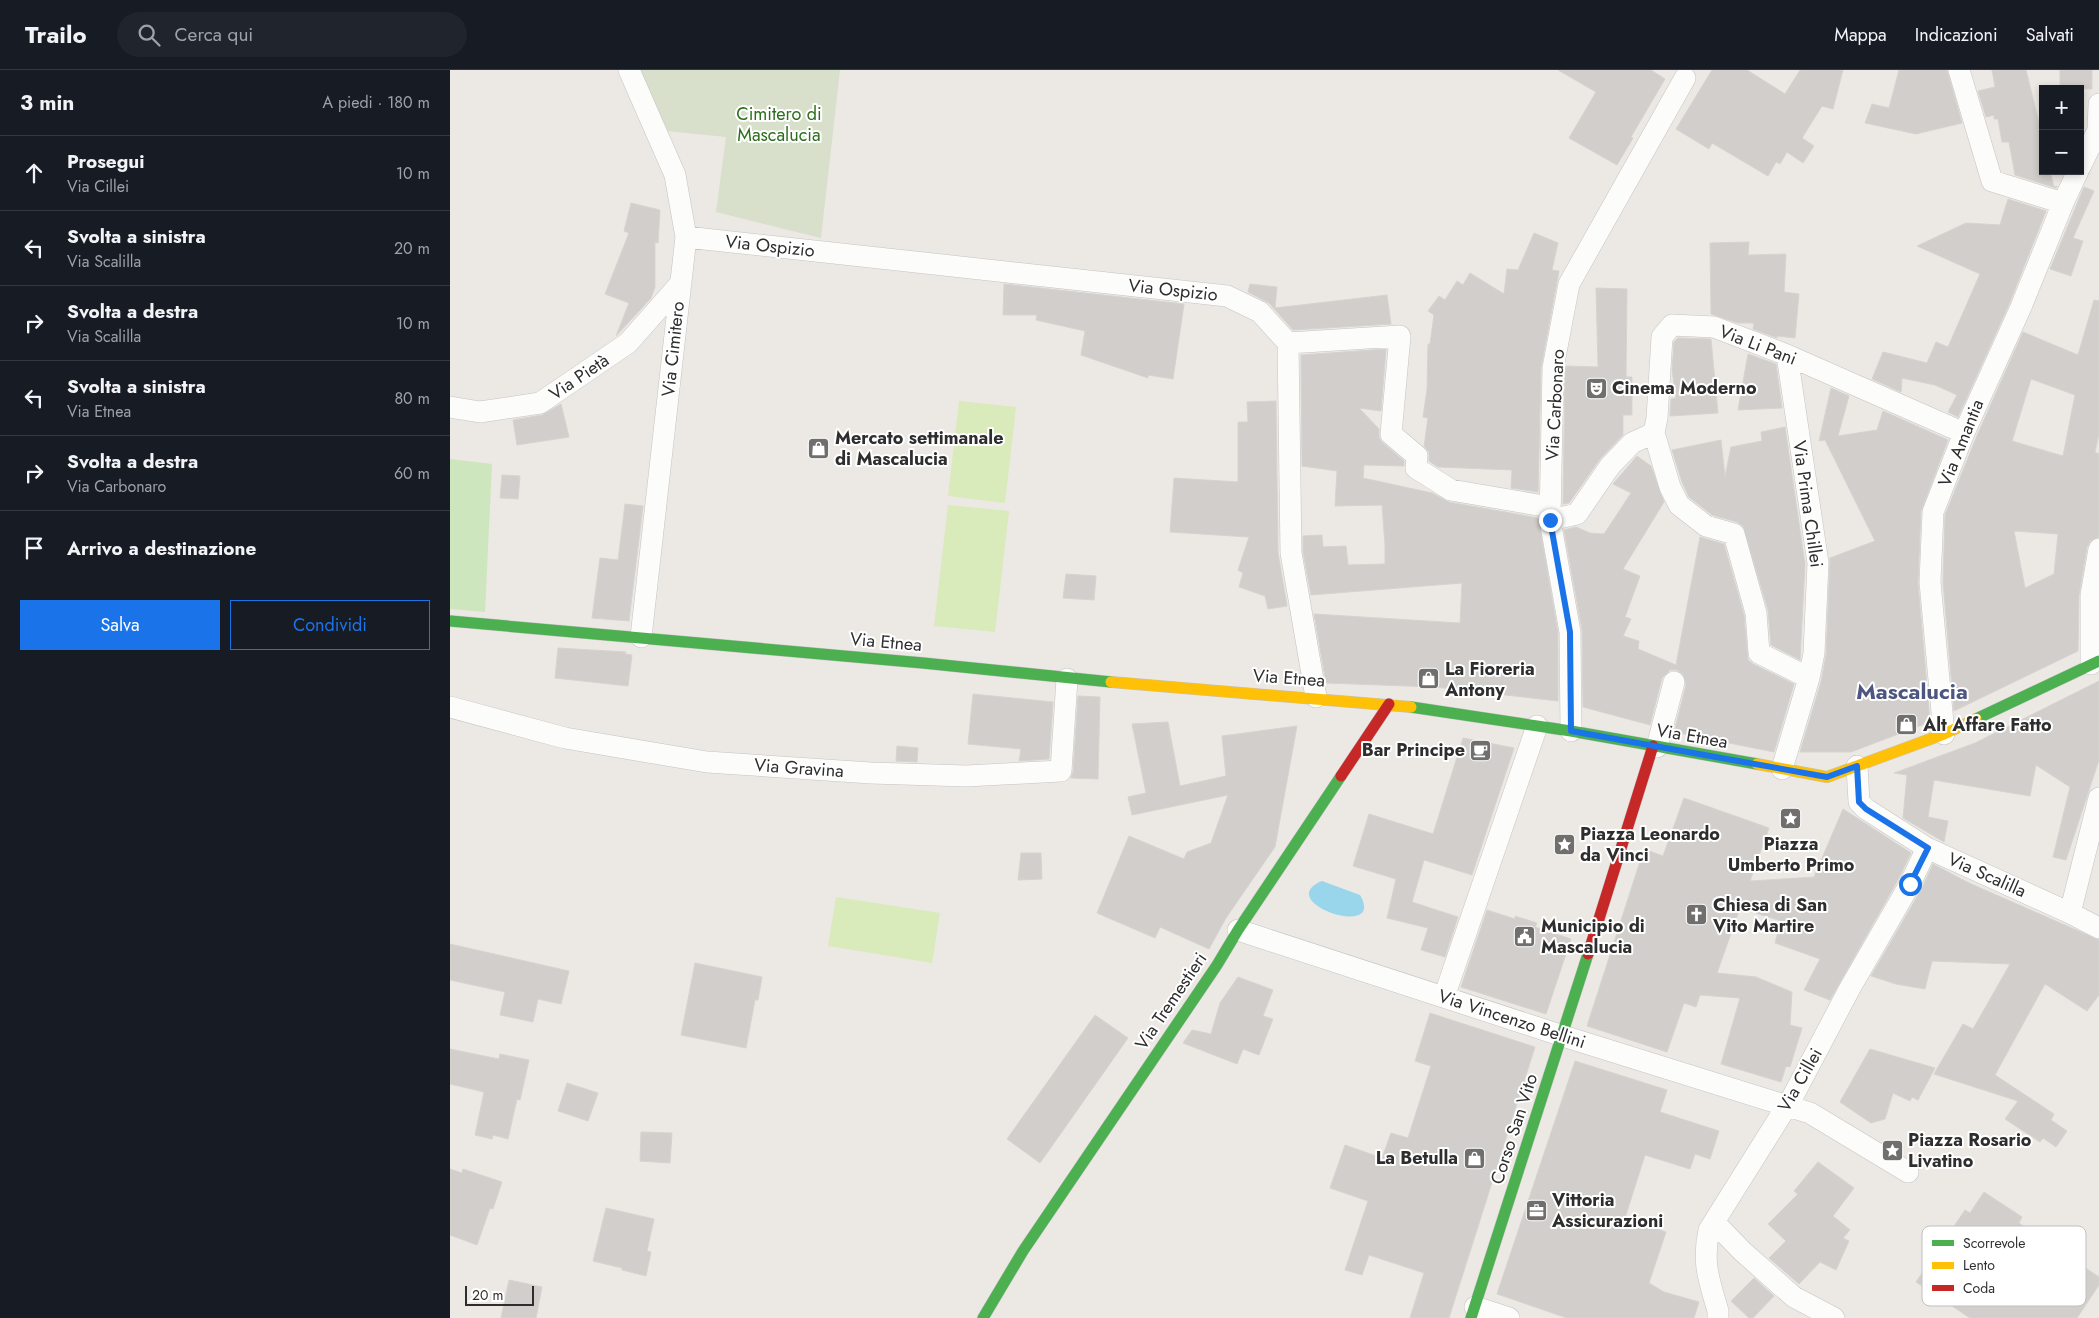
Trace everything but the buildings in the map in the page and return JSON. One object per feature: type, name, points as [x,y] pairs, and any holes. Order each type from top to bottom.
[{"type":"main road","name":"Via Etnea","points":[[450,621],[923,663],[1067,679],[1389,704],[1571,731],[1827,777],[1944,734],[2095,662]]},
{"type":"main road","name":"Via Tremestieri","points":[[983,1318],[1023,1251],[1217,965],[1238,930],[1389,704]]},
{"type":"main road","name":"Corso San Vito","points":[[1473,1313],[1655,747]]},
{"type":"street","name":"Via Cimitero","points":[[629,70],[675,175],[686,237],[641,638]]},
{"type":"street","points":[[1959,70],[1992,181],[2063,203]]},
{"type":"street","name":"Via Carbonaro","points":[[1571,731],[1570,632],[1550,513],[1553,368],[1569,284],[1685,78]]},
{"type":"street","points":[[2084,159],[2098,130],[2099,104]]},
{"type":"street","name":"Via Amantia","points":[[1944,734],[1930,582],[1933,512],[1964,433],[2021,307],[2076,175]]},
{"type":"street","name":"Via Ospizio","points":[[686,237],[1227,296],[1260,312],[1288,343]]},
{"type":"street","name":"Via Pietà","points":[[450,407],[480,412],[540,403],[628,342],[680,284]]},
{"type":"street","name":"Via Li Pani","points":[[1654,433],[1657,418],[1662,337],[1672,324],[1714,327],[1786,355],[1964,433]]},
{"type":"street","points":[[1316,697],[1291,552],[1288,343],[1400,336],[1391,434],[1417,456],[1416,468],[1451,490],[1550,513],[1577,514],[1610,466],[1632,443],[1654,433],[1670,487],[1679,505],[1706,526],[1734,534],[1756,613],[1759,653],[1809,678]]},
{"type":"street","name":"Via Prima Chillei","points":[[1782,770],[1809,678],[1814,653],[1818,563],[1786,355]]},
{"type":"street","points":[[2095,662],[2091,595],[2099,549]]},
{"type":"street","name":"Via Gravina","points":[[450,707],[565,738],[707,762],[871,773],[976,775],[1061,771],[1067,679]]},
{"type":"street","points":[[1655,747],[1674,682]]},
{"type":"street","points":[[1444,997],[1537,726]]},
{"type":"street","name":"Via Scalilla","points":[[1857,766],[1859,802],[1866,809],[1928,848],[2099,928]]},
{"type":"street","points":[[2070,913],[2099,798]]},
{"type":"street","name":"Via Cillei","points":[[1718,1318],[1718,1311],[1706,1270],[1705,1249],[1709,1230],[1787,1105],[1910,884],[1928,848]]},
{"type":"street","name":"Via Vincenzo Bellini","points":[[1238,930],[1563,1036],[1810,1113],[1908,1172]]},
{"type":"street","points":[[1714,1222],[1742,1251],[1794,1297],[1834,1318]]},
{"type":"street","points":[[1473,1313],[1509,1318]]},
{"type":"green space","name":"Cimitero di Mascalucia","points":[[640,70],[840,70],[821,238],[716,212],[726,137],[666,131]]},
{"type":"green space","points":[[959,401],[1016,407],[1005,503],[948,496]]},
{"type":"green space","points":[[450,459],[492,464],[485,612],[450,609]]},
{"type":"green space","points":[[948,505],[1009,511],[995,632],[934,626]]},
{"type":"green space","points":[[836,897],[940,913],[932,963],[828,946]]},
{"type":"water","points":[[1322,881],[1360,895],[1364,908],[1358,915],[1346,916],[1332,913],[1319,907],[1310,899],[1310,890]]},
{"type":"traffic: fast","points":[[450,621],[923,663],[1111,682]]},
{"type":"traffic: fast","points":[[1976,719],[2099,661]]},
{"type":"traffic: fast","points":[[1411,707],[1571,731],[1757,764]]},
{"type":"traffic: fast","points":[[983,1318],[1023,1251],[1217,965],[1238,930],[1341,776]]},
{"type":"traffic: fast","points":[[1471,1318],[1588,954]]},
{"type":"traffic: slow","points":[[1111,682],[1411,707]]},
{"type":"traffic: slow","points":[[1757,764],[1827,777],[1944,734],[1976,719]]},
{"type":"traffic: jam","points":[[1341,776],[1389,704]]},
{"type":"traffic: jam","points":[[1588,954],[1653,746]]},
{"type":"place","name":"Cinema Moderno","points":[[1596,388]]},
{"type":"place","name":"Mercato settimanale di Mascalucia","points":[[819,448]]},
{"type":"place","name":"La Fioreria Antony","points":[[1429,679]]},
{"type":"place","name":"Alt Affare Fatto","points":[[1907,725]]},
{"type":"place","name":"Bar Principe","points":[[1481,750]]},
{"type":"place","name":"Piazza Umberto Primo","points":[[1791,819]]},
{"type":"place","name":"Piazza Leonardo da Vinci","points":[[1564,844]]},
{"type":"place","name":"Chiesa di San Vito Martire","points":[[1697,915]]},
{"type":"place","name":"Municipio di Mascalucia","points":[[1525,936]]},
{"type":"place","name":"Piazza Rosario Livatino","points":[[1892,1150]]},
{"type":"place","name":"La Betulla","points":[[1474,1158]]},
{"type":"place","name":"Vittoria Assicurazioni","points":[[1536,1210]]},
{"type":"district","name":"Mascalucia","points":[[1912,691]]},
{"type":"route","points":[[1550,520],[1570,632],[1571,731],[1827,777],[1857,766],[1859,802],[1866,809],[1928,848],[1910,884]]}]
